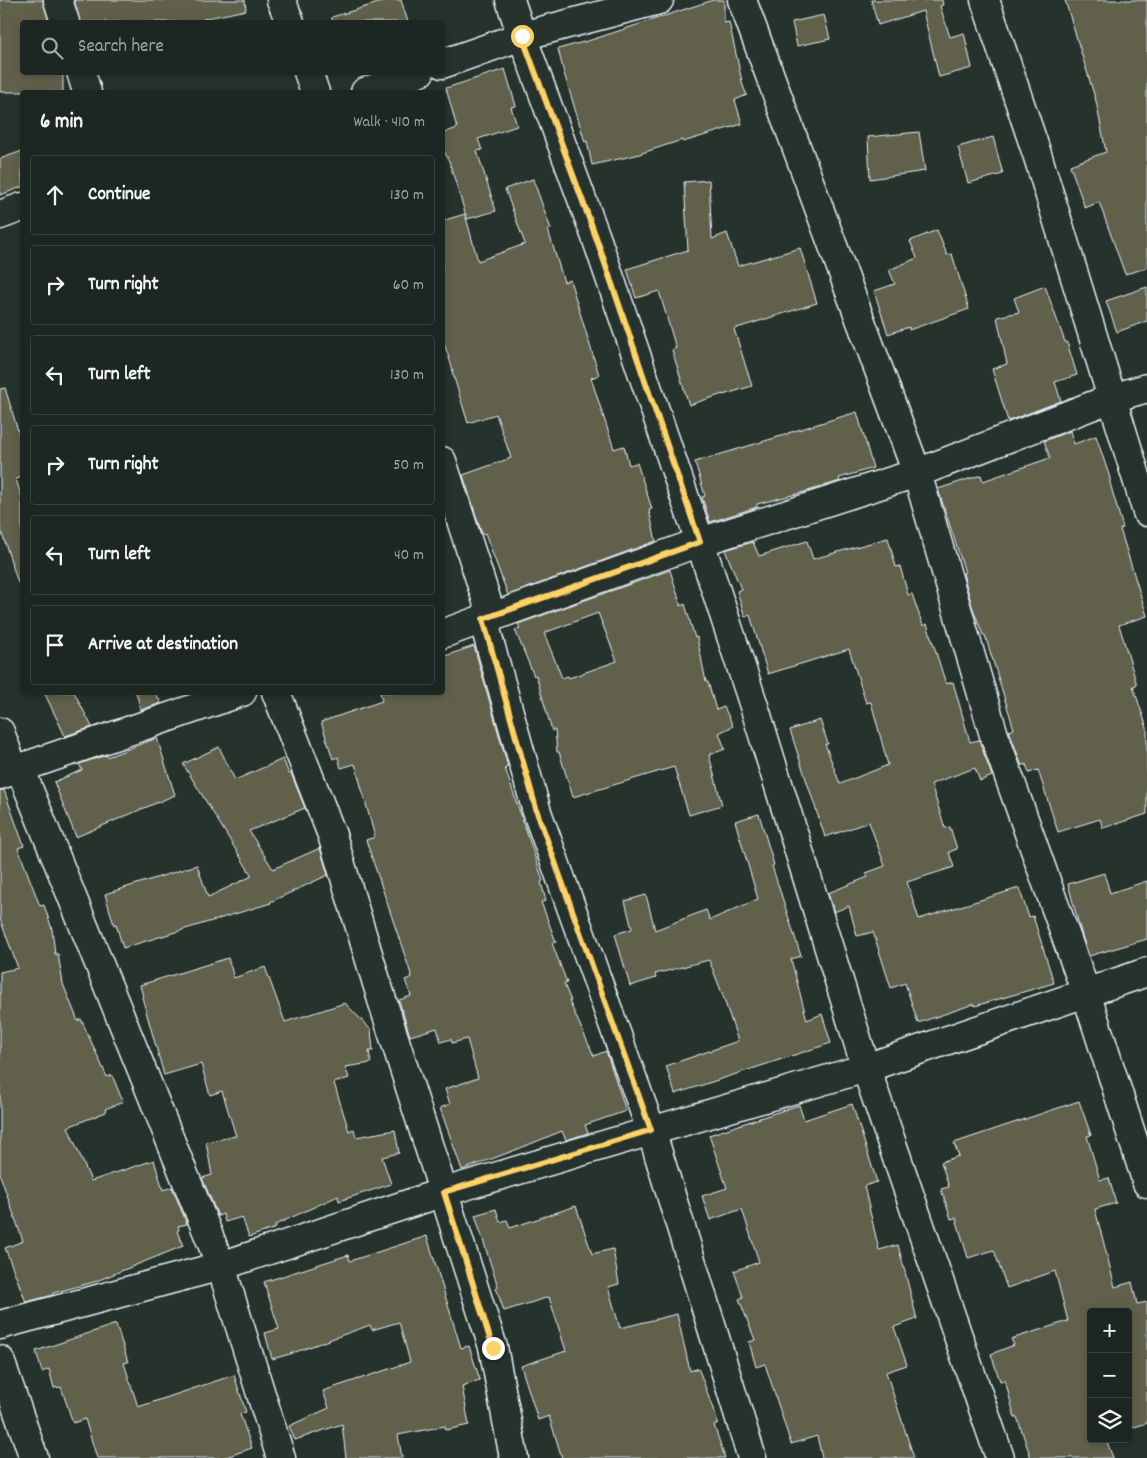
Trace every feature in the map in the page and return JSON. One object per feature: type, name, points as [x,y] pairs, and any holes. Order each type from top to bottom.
[{"type":"street","points":[[58,0],[64,20]]},
{"type":"street","points":[[281,0],[289,20]]},
{"type":"street","points":[[510,0],[597,240],[700,542],[755,709],[866,1068],[1000,1458]]},
{"type":"street","points":[[445,63],[522,36],[659,0]]},
{"type":"street","points":[[742,0],[917,473],[994,735],[1086,993],[1147,1184]]},
{"type":"street","points":[[985,0],[1038,157],[1147,512]]},
{"type":"street","points":[[82,75],[86,90]]},
{"type":"street","points":[[309,75],[314,90]]},
{"type":"street","points":[[370,90],[412,75]]},
{"type":"street","points":[[0,215],[20,208]]},
{"type":"street","points":[[445,633],[700,542],[917,473],[1112,398],[1147,388]]},
{"type":"street","points":[[445,471],[487,618],[537,812],[651,1130],[752,1458]]},
{"type":"street","points":[[11,771],[233,695]]},
{"type":"street","points":[[277,695],[332,835],[493,1348],[514,1458]]},
{"type":"street","points":[[0,732],[11,771],[221,1266],[280,1458]]},
{"type":"street","points":[[0,1325],[221,1266],[444,1192],[866,1068],[1147,972]]},
{"type":"street","points":[[0,1360],[34,1458]]},
{"type":"building","points":[[0,0],[43,0],[48,20],[20,20],[20,75],[63,75],[63,90],[0,92]]},
{"type":"building","points":[[74,0],[245,0],[246,10],[203,20],[79,20]]},
{"type":"building","points":[[388,0],[401,0],[407,20],[332,20],[332,17]]},
{"type":"building","points":[[713,0],[724,0],[724,23],[729,22],[743,86],[747,95],[735,100],[742,124],[636,155],[592,165],[587,141],[585,142],[558,49]]},
{"type":"building","points":[[871,0],[942,0],[943,5],[940,6],[950,37],[964,33],[972,68],[939,77],[923,11],[878,25]]},
{"type":"building","points":[[1065,0],[1147,0],[1147,268],[1125,274],[1099,202],[1085,208],[1070,165],[1106,152],[1096,101]]},
{"type":"building","points":[[824,15],[830,39],[797,46],[792,22]]},
{"type":"building","points":[[505,69],[516,106],[511,107],[517,126],[478,139],[482,150],[477,151],[496,211],[467,219],[445,153],[445,133],[457,128],[446,88]]},
{"type":"building","points":[[919,132],[925,171],[870,179],[868,137]]},
{"type":"building","points":[[993,137],[1003,174],[968,183],[958,147]]},
{"type":"building","points":[[20,152],[20,188],[0,195],[0,159]]},
{"type":"building","points":[[533,179],[551,229],[548,230],[564,282],[570,280],[599,375],[591,378],[614,449],[624,446],[629,465],[637,463],[652,509],[649,510],[656,541],[508,595],[485,533],[482,534],[463,475],[511,458],[496,414],[468,423],[445,346],[445,220],[465,214],[478,261],[525,244],[505,189]]},
{"type":"building","points":[[709,180],[712,239],[727,233],[738,266],[800,248],[817,303],[734,329],[752,386],[689,405],[672,350],[676,348],[659,291],[636,298],[627,269],[688,250],[684,182]]},
{"type":"building","points":[[937,230],[947,255],[952,254],[969,309],[909,330],[909,327],[888,334],[874,291],[895,284],[889,270],[917,258],[910,241]]},
{"type":"building","points":[[1045,286],[1065,342],[1067,342],[1077,375],[1055,382],[1061,401],[1008,421],[992,369],[1007,364],[997,317],[1019,312],[1014,298]]},
{"type":"building","points":[[1147,287],[1147,321],[1117,332],[1106,301]]},
{"type":"building","points":[[5,388],[20,437],[20,478],[16,479],[20,492],[20,582],[18,583],[0,527],[0,389]]},
{"type":"building","points":[[857,412],[873,468],[839,478],[840,481],[808,491],[757,504],[757,507],[710,522],[702,497],[705,496],[695,462]]},
{"type":"building","points":[[1070,431],[1074,444],[1096,436],[1110,478],[1123,528],[1120,529],[1147,616],[1119,625],[1137,685],[1133,686],[1147,728],[1147,814],[1103,828],[1100,819],[1058,832],[1038,770],[1029,773],[1026,764],[1022,766],[1009,731],[1014,729],[985,635],[983,635],[972,606],[963,573],[965,572],[938,489],[981,475],[983,481],[1050,458],[1044,441]]},
{"type":"building","points":[[888,538],[896,567],[900,566],[908,595],[912,594],[923,626],[927,624],[946,684],[953,682],[970,742],[979,740],[992,776],[980,781],[975,768],[931,784],[945,828],[950,827],[957,849],[949,852],[954,867],[907,882],[919,919],[1019,888],[1029,917],[1033,916],[1054,983],[975,1006],[974,1004],[918,1023],[905,983],[891,988],[873,932],[857,936],[849,906],[834,912],[828,893],[868,877],[866,873],[885,866],[869,822],[825,837],[790,730],[820,720],[828,744],[825,744],[840,784],[888,765],[871,702],[866,703],[849,649],[768,674],[750,615],[745,617],[737,591],[741,589],[725,550],[753,542],[759,556],[807,541],[813,559]]},
{"type":"building","points":[[670,570],[681,606],[685,604],[695,638],[697,637],[706,682],[708,682],[716,710],[724,707],[733,726],[719,733],[725,749],[709,755],[722,805],[689,815],[674,767],[573,797],[559,752],[557,752],[555,730],[552,731],[536,675],[534,676],[515,630],[520,628],[518,624]],"holes":[[[598,613],[617,661],[569,678],[568,676],[562,678],[544,633]]]},
{"type":"building","points":[[474,646],[508,767],[505,768],[543,881],[541,882],[546,901],[541,902],[556,942],[552,943],[567,983],[564,984],[571,1001],[569,1001],[594,1056],[606,1051],[626,1111],[585,1125],[588,1133],[566,1140],[562,1131],[462,1170],[440,1108],[450,1104],[445,1089],[478,1078],[467,1039],[452,1043],[451,1039],[441,1042],[437,1028],[410,1036],[399,1000],[411,996],[405,980],[412,977],[366,840],[375,837],[355,764],[341,768],[338,757],[333,759],[321,722],[382,701],[381,695],[445,695],[445,656]]},
{"type":"building","points":[[45,695],[76,695],[92,727],[65,736]]},
{"type":"building","points":[[137,695],[157,695],[161,703],[141,710]]},
{"type":"building","points":[[157,738],[175,795],[76,837],[54,782],[82,770],[79,764],[106,755],[107,757]]},
{"type":"building","points":[[219,747],[235,780],[283,759],[289,774],[291,773],[305,808],[249,831],[273,869],[320,848],[328,875],[271,903],[123,948],[105,894],[197,865],[208,897],[252,876],[183,764]]},
{"type":"building","points":[[0,790],[4,790],[24,846],[18,848],[40,906],[44,905],[52,929],[55,954],[58,954],[63,984],[78,1021],[81,1019],[107,1077],[112,1075],[123,1102],[105,1109],[106,1112],[68,1127],[91,1181],[154,1160],[163,1190],[172,1187],[187,1224],[178,1226],[179,1230],[177,1231],[183,1246],[94,1282],[26,1302],[5,1248],[23,1241],[0,1175],[0,972],[18,968],[0,919]]},
{"type":"building","points":[[759,814],[774,865],[772,866],[801,956],[791,959],[807,1020],[822,1014],[831,1043],[675,1094],[666,1066],[738,1041],[722,993],[709,960],[655,974],[656,978],[630,986],[615,934],[632,929],[625,901],[646,895],[655,930],[706,910],[710,920],[758,899],[735,821]]},
{"type":"building","points":[[1104,873],[1110,893],[1147,881],[1147,939],[1089,956],[1068,884]]},
{"type":"building","points":[[228,958],[234,978],[265,967],[285,1022],[345,1003],[371,1030],[373,1051],[369,1051],[371,1063],[345,1067],[349,1078],[334,1083],[349,1131],[354,1129],[356,1137],[395,1130],[399,1153],[382,1157],[391,1184],[339,1201],[338,1196],[275,1225],[276,1228],[249,1237],[242,1217],[225,1222],[223,1214],[218,1216],[202,1178],[212,1175],[206,1142],[236,1136],[222,1091],[210,1095],[201,1064],[164,1075],[140,985]]},
{"type":"building","points":[[1079,1101],[1091,1135],[1087,1136],[1100,1180],[1109,1178],[1116,1203],[1095,1209],[1115,1287],[1132,1282],[1137,1304],[1147,1302],[1147,1423],[1132,1428],[1132,1308],[1087,1308],[1087,1443],[1107,1443],[1113,1458],[1031,1458],[1017,1417],[1015,1418],[1005,1380],[1000,1381],[991,1354],[1014,1345],[1011,1339],[1068,1321],[1055,1271],[1007,1288],[994,1250],[968,1258],[956,1218],[951,1219],[941,1189],[949,1187],[941,1162],[959,1156],[954,1143]]},
{"type":"building","points":[[852,1104],[877,1182],[864,1186],[879,1250],[898,1245],[917,1319],[894,1327],[907,1365],[886,1372],[914,1458],[822,1458],[817,1436],[791,1444],[765,1364],[756,1367],[749,1342],[755,1340],[739,1299],[743,1297],[734,1271],[759,1262],[742,1209],[710,1220],[702,1196],[727,1188],[709,1135],[799,1105],[804,1120]]},
{"type":"building","points":[[576,1206],[592,1254],[613,1249],[619,1284],[608,1287],[620,1328],[677,1314],[690,1371],[698,1368],[718,1423],[714,1425],[725,1458],[562,1458],[549,1416],[538,1420],[521,1366],[566,1351],[549,1297],[504,1311],[475,1215],[496,1209],[500,1222],[507,1220],[510,1228]]},
{"type":"building","points":[[427,1236],[461,1348],[469,1346],[480,1380],[462,1386],[469,1425],[446,1430],[445,1426],[398,1435],[402,1458],[346,1458],[342,1424],[295,1440],[289,1426],[329,1408],[323,1391],[410,1362],[399,1322],[372,1330],[370,1325],[272,1359],[265,1333],[279,1329],[264,1282],[348,1255],[350,1261]]},
{"type":"building","points":[[116,1324],[128,1362],[124,1363],[138,1407],[234,1375],[246,1412],[240,1414],[252,1448],[223,1458],[97,1458],[85,1419],[73,1423],[61,1387],[54,1388],[49,1369],[42,1372],[36,1351]]},
{"type":"route","points":[[493,1348],[444,1192],[651,1130],[537,812],[483,619],[700,542],[597,240],[522,36]]}]
